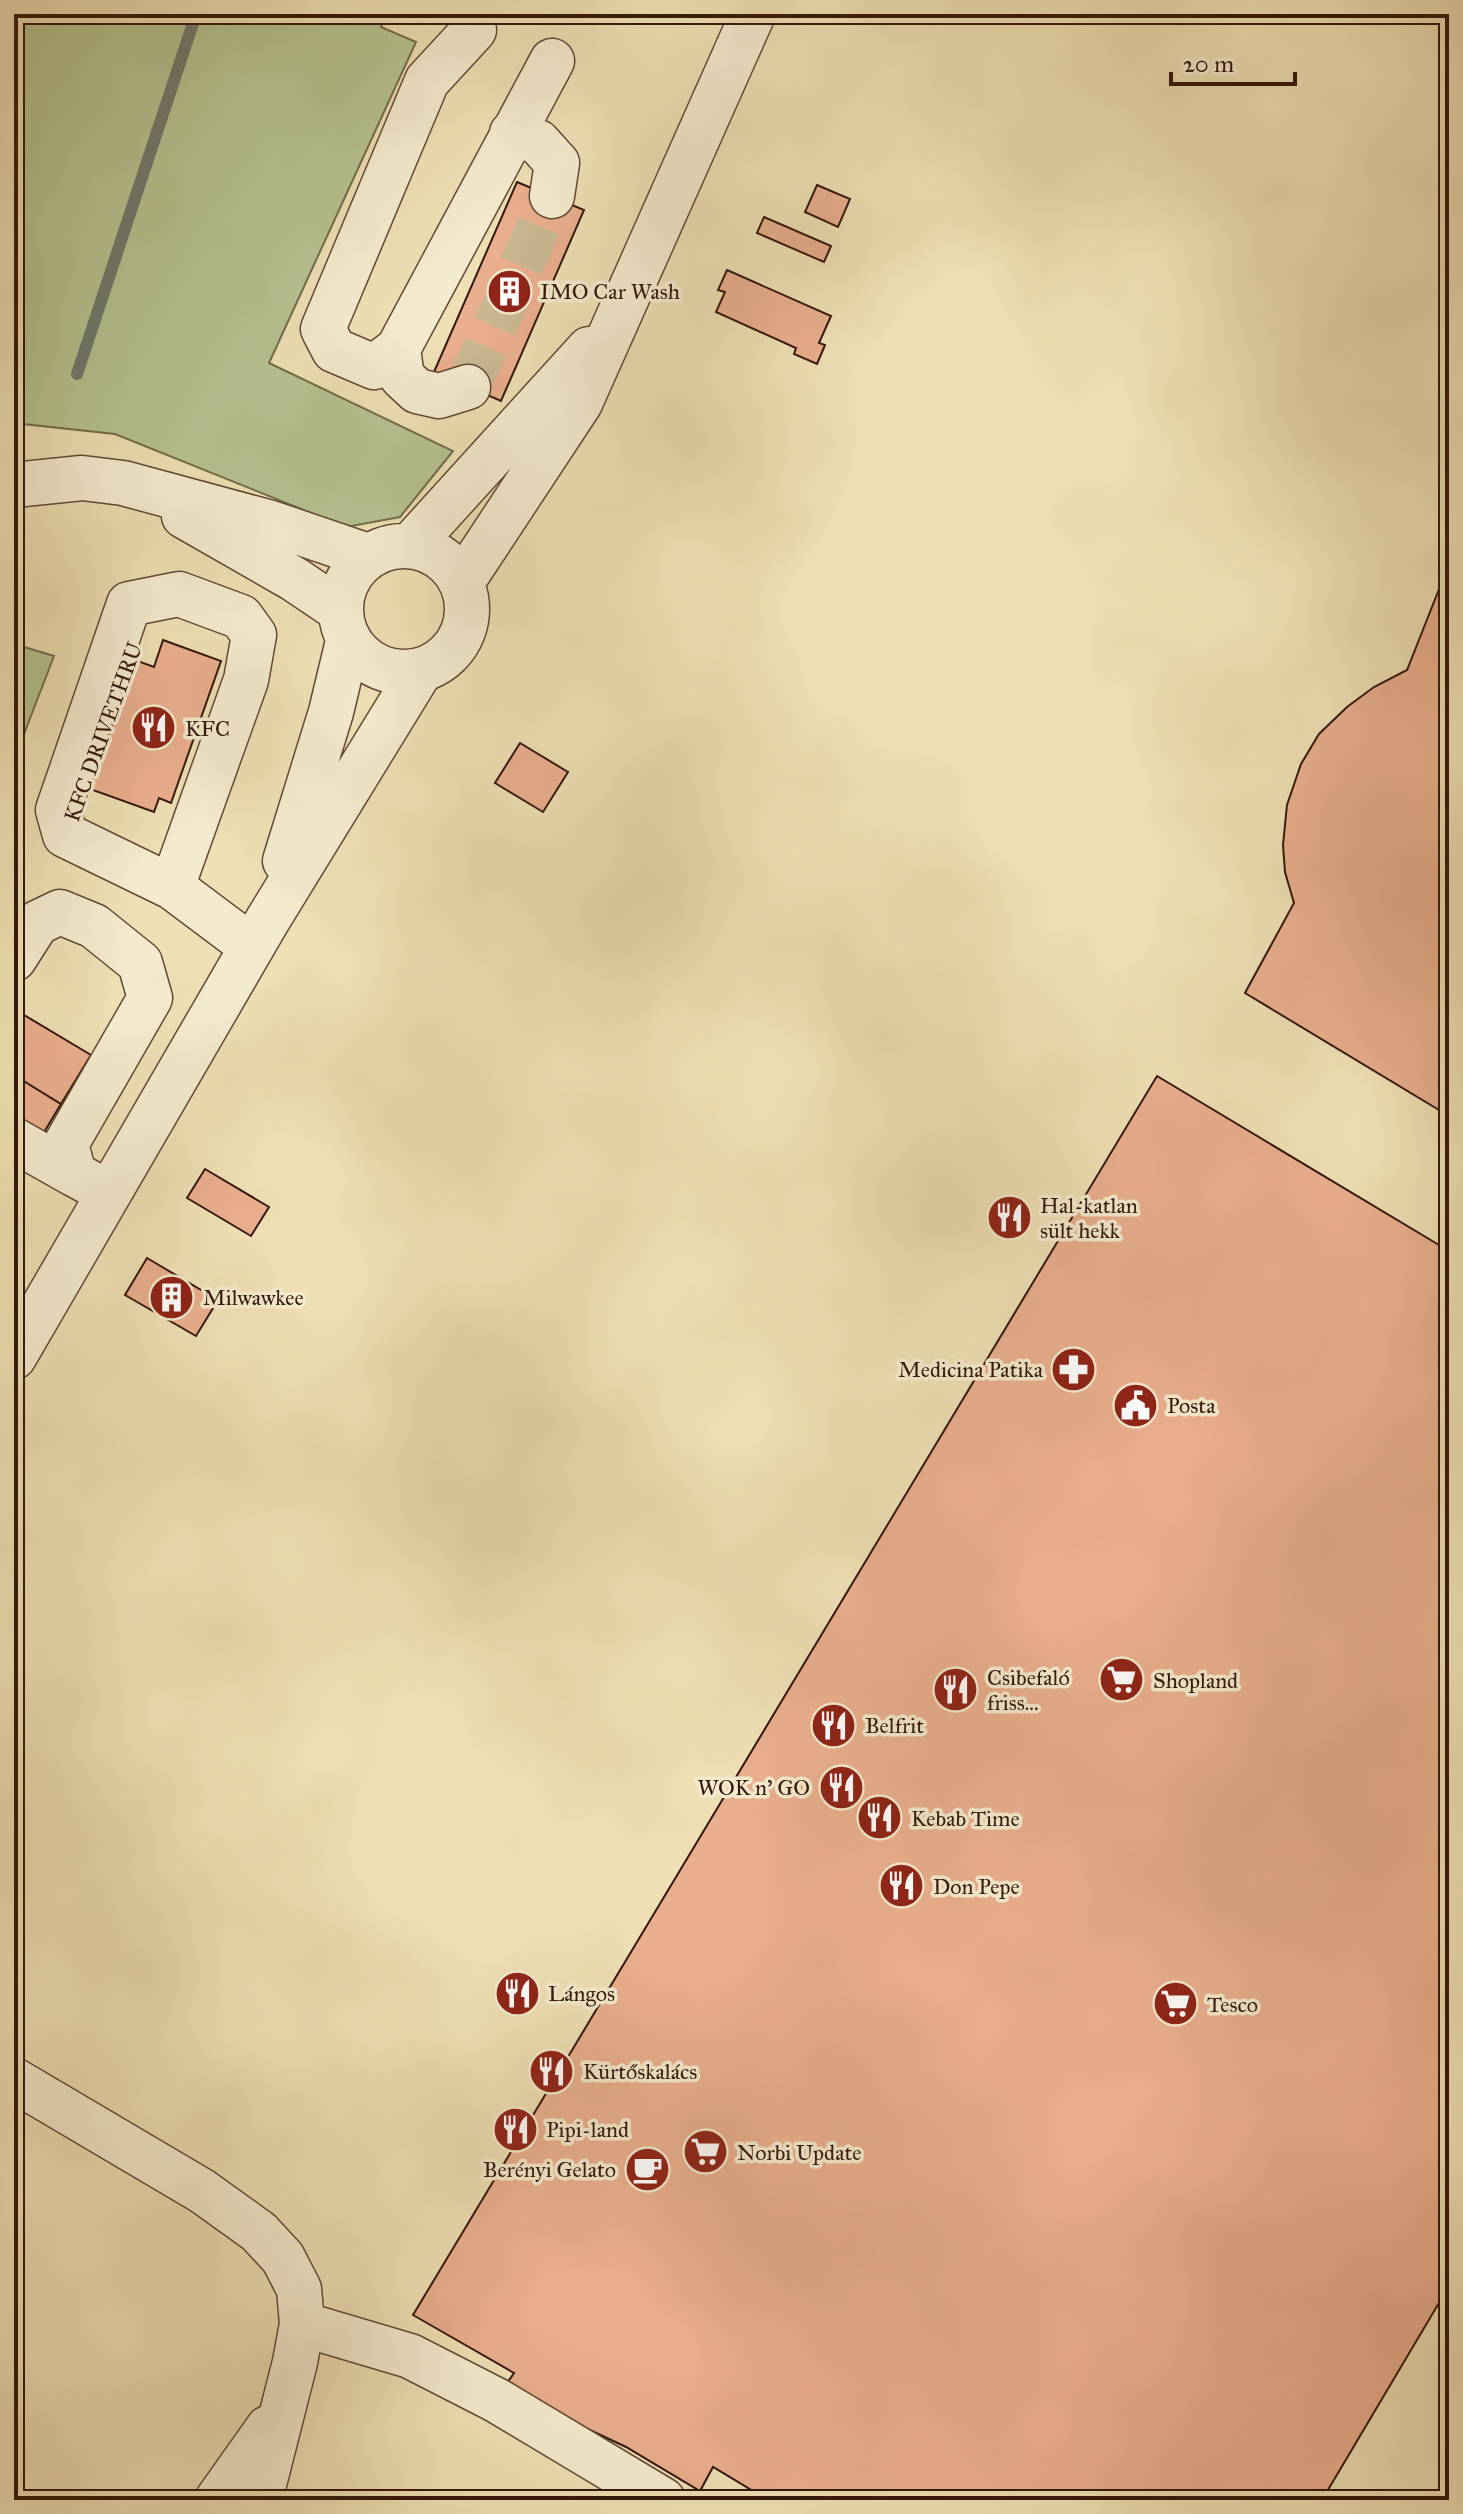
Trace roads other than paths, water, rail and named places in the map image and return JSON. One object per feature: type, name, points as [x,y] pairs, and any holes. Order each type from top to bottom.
[{"type":"street","points":[[462,582],[580,403],[753,14]]},
{"type":"street","points":[[474,30],[427,81],[323,329],[334,350],[374,367],[398,349],[552,61]]},
{"type":"street","points":[[512,133],[538,142],[557,163],[552,196]]},
{"type":"street","points":[[411,545],[620,314]]},
{"type":"street","points":[[398,349],[402,377],[417,391],[439,396],[468,387]]},
{"type":"street","points":[[14,485],[82,478],[123,483],[271,523],[368,556]]},
{"type":"street","points":[[123,483],[294,579],[344,625],[363,658],[381,669],[401,673],[421,670],[440,661],[455,647],[467,617],[462,582],[452,567],[438,555],[411,545],[389,546],[368,556],[353,570],[343,589],[344,625],[331,712],[260,934]]},
{"type":"street","points":[[172,887],[246,680],[254,635],[241,617],[179,594],[129,604],[58,810],[65,835],[260,934]]},
{"type":"street","points":[[14,1357],[92,1184],[260,934],[421,670]]},
{"type":"street","points":[[14,959],[37,923],[60,912],[94,926],[140,963],[150,998],[66,1144],[92,1184]]},
{"type":"street","points":[[14,1140],[92,1184]]},
{"type":"street","points":[[14,2080],[202,2191],[259,2232],[283,2258],[299,2289],[302,2324],[260,2500]]},
{"type":"street","points":[[302,2324],[410,2356],[496,2400],[663,2500]]},
{"type":"street","points":[[217,2500],[283,2406]]},
{"type":"waterway","points":[[77,374],[196,14]]},
{"type":"tunnel","points":[[468,387],[552,196]]},
{"type":"place","name":"IMO Car Wash","points":[[509,291]]},
{"type":"place","name":"KFC","points":[[154,728]]},
{"type":"place","name":"Hal-katlan sült hekk","points":[[1009,1218]]},
{"type":"place","name":"Milwawkee","points":[[172,1297]]},
{"type":"place","name":"Medicina Patika","points":[[1074,1369]]},
{"type":"place","name":"Posta","points":[[1136,1405]]},
{"type":"place","name":"Shopland","points":[[1122,1680]]},
{"type":"place","name":"Csibefaló friss...","points":[[956,1690]]},
{"type":"place","name":"Belfrit","points":[[834,1725]]},
{"type":"place","name":"WOK n' GO","points":[[841,1787]]},
{"type":"place","name":"Kebab Time","points":[[880,1818]]},
{"type":"place","name":"Don Pepe","points":[[902,1886]]},
{"type":"place","name":"Lángos","points":[[517,1993]]},
{"type":"place","name":"Tesco","points":[[1176,2004]]},
{"type":"place","name":"Kürtőskalács","points":[[552,2071]]},
{"type":"place","name":"Pipi-land","points":[[515,2129]]},
{"type":"place","name":"Norbi Update","points":[[706,2152]]},
{"type":"place","name":"Berényi Gelato","points":[[647,2169]]}]
